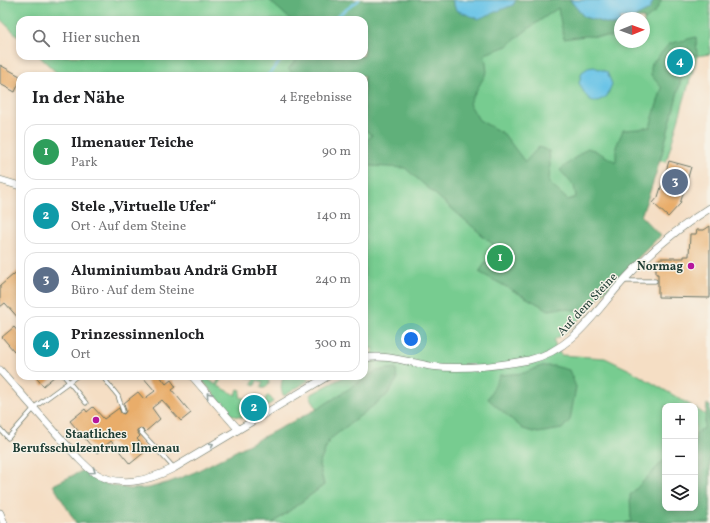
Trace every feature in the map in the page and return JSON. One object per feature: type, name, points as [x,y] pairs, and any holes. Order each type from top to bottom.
[{"type":"street","points":[[0,180],[16,185]]},
{"type":"street","name":"Auf dem Steine","points":[[368,358],[393,358],[430,366],[463,368],[502,364],[544,356],[559,348],[582,329],[623,281],[662,244],[710,208]]},
{"type":"street","points":[[0,370],[79,459],[92,471],[104,478],[119,482],[134,482],[152,478],[174,468],[321,380]]},
{"type":"street","points":[[195,380],[238,429]]},
{"type":"street","points":[[0,513],[4,523]]},
{"type":"lane","points":[[623,281],[655,281]]},
{"type":"lane","points":[[105,380],[118,396],[123,411]]},
{"type":"lane","points":[[0,429],[8,438],[34,408],[68,381],[86,403]]},
{"type":"lane","points":[[140,431],[174,468]]},
{"type":"green space","points":[[0,0],[710,0],[710,54],[697,56],[684,40],[616,279],[569,330],[554,340],[556,348],[561,355],[605,358],[630,370],[687,403],[662,403],[662,511],[698,511],[698,410],[710,418],[710,523],[273,523],[324,485],[319,465],[330,436],[310,395],[338,380],[368,380],[368,364],[371,362],[373,348],[368,349],[368,72],[56,72],[43,60],[368,60],[368,16],[16,16],[16,34],[0,19]]},
{"type":"green space","points":[[269,0],[452,0],[456,10],[513,5],[516,0],[570,0],[584,17],[614,25],[613,37],[585,36],[564,39],[558,8],[507,46],[485,54],[487,72],[469,103],[479,120],[504,134],[525,162],[539,147],[549,151],[549,183],[568,200],[576,197],[574,186],[560,170],[587,148],[594,150],[616,162],[616,147],[623,130],[650,127],[662,88],[651,75],[651,65],[669,44],[696,37],[697,56],[688,51],[673,113],[655,176],[641,216],[660,236],[584,312],[561,308],[549,310],[479,272],[496,247],[405,168],[370,166],[368,164],[368,140],[372,135],[368,132],[368,72],[292,72],[288,69],[296,60],[368,60],[368,16],[287,16]]},
{"type":"green space","points":[[654,0],[662,0],[655,12],[650,16],[650,12],[644,12],[648,10]]},
{"type":"green space","points":[[688,51],[697,56],[666,162],[660,161]]},
{"type":"green space","points":[[541,366],[554,366],[569,370],[576,387],[570,420],[562,429],[538,433],[523,429],[488,399],[500,375],[524,373]]},
{"type":"green space","points":[[396,368],[397,380],[387,395],[329,440],[319,465],[324,485],[273,523],[76,523],[53,485],[84,470],[106,484],[130,489],[149,488],[170,482],[195,472],[319,408],[362,380],[368,380],[368,376],[376,371]]},
{"type":"green space","points":[[202,380],[209,380],[216,385],[220,380],[221,381],[218,386],[236,395],[238,389],[241,390],[240,397],[255,401],[256,395],[260,396],[259,402],[265,403],[266,397],[268,396],[273,402],[258,412],[247,416],[242,417],[231,414]]},
{"type":"green space","points":[[254,380],[257,380],[255,386],[252,385]]},
{"type":"green space","points":[[257,380],[268,380],[269,384],[265,388],[261,388],[263,382]]},
{"type":"green space","points":[[282,380],[309,380],[284,396],[281,385]]},
{"type":"green space","points":[[707,404],[710,406],[710,523],[625,523],[631,521],[630,495],[662,462],[662,511],[698,511],[698,432],[704,428]]},
{"type":"water","points":[[452,0],[516,0],[513,5],[478,19],[456,10]]},
{"type":"water","points":[[570,0],[611,0],[616,2],[623,0],[654,0],[649,10],[645,12],[614,12],[613,25],[584,17]]},
{"type":"water","points":[[594,67],[607,72],[612,84],[607,96],[596,101],[587,97],[579,83],[582,72],[588,68]]},
{"type":"building","points":[[0,65],[16,74],[16,90],[15,92],[0,84]]},
{"type":"building","points":[[669,161],[691,167],[680,204],[668,217],[653,203],[658,197]]},
{"type":"building","points":[[710,226],[710,298],[658,297],[658,274],[656,274],[656,261],[661,258],[684,258],[684,256],[689,256],[690,234],[696,234],[697,230],[704,230]]},
{"type":"building","points":[[16,272],[16,315],[5,303],[0,307],[0,286]]},
{"type":"building","points":[[14,327],[16,329],[16,353],[2,337]]},
{"type":"building","points":[[38,380],[50,380],[43,386]]},
{"type":"building","name":"Staatliches Berufsschulzentrum Ilmenau","points":[[145,380],[163,380],[166,384],[171,380],[176,387],[172,390],[191,413],[181,421],[162,400],[152,408],[160,419],[145,432],[141,428],[137,430],[140,436],[137,439],[147,450],[130,464],[111,441],[97,453],[70,421],[85,409],[87,412],[93,407],[104,419],[119,408],[121,413],[124,414],[126,411],[124,403],[138,392],[144,399],[155,391]]},
{"type":"waterway","points":[[337,16],[359,0]]},
{"type":"waterway","points":[[271,72],[281,60]]},
{"type":"place","name":"Prinzessinnenloch","points":[[680,62]]},
{"type":"place","name":"Aluminiumbau Andrä GmbH","points":[[675,182]]},
{"type":"place","name":"Ilmenauer Teiche","points":[[500,258]]},
{"type":"place","name":"Normag","points":[[691,266]]},
{"type":"place","name":"Stele „Virtuelle Ufer“","points":[[254,408]]},
{"type":"place","name":"Staatliches Berufsschulzentrum Ilmenau","points":[[96,420]]}]
